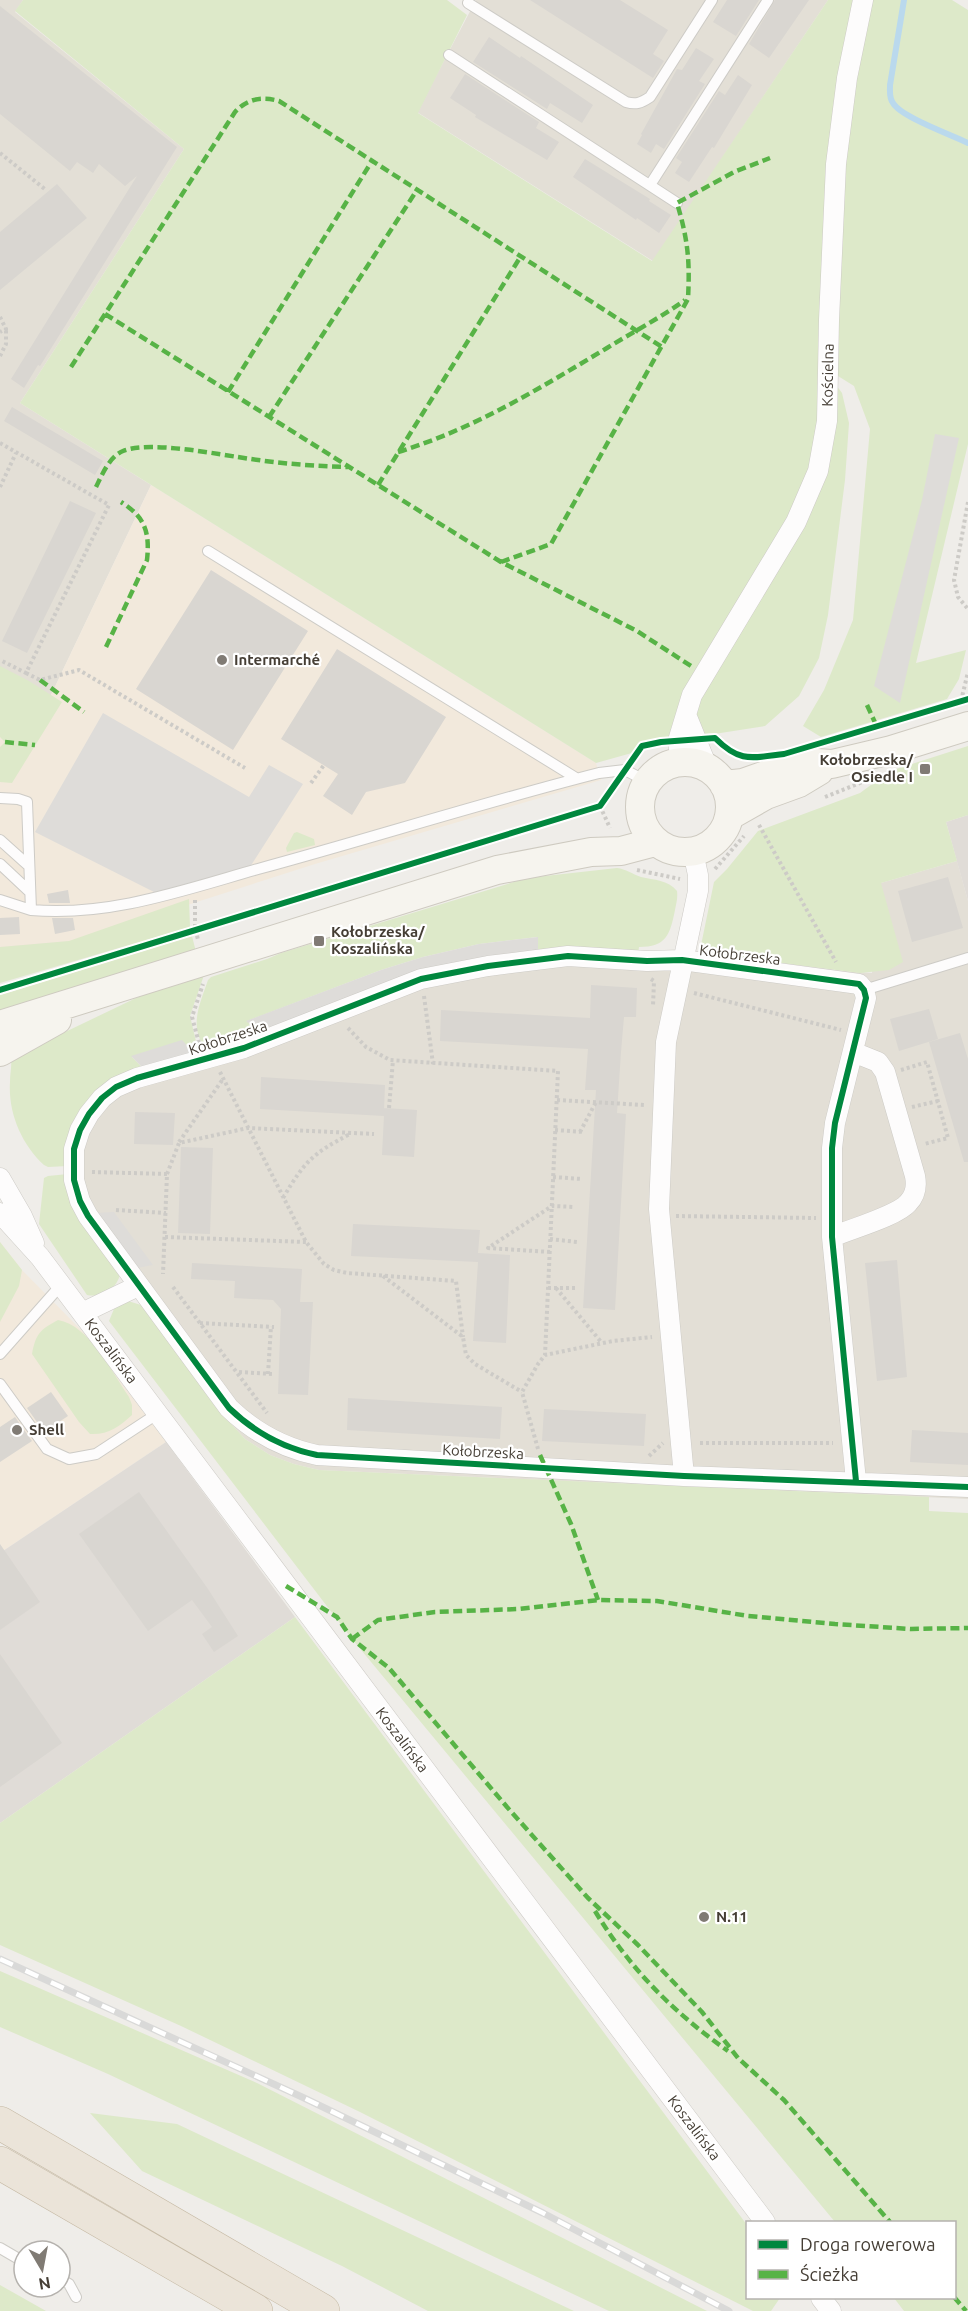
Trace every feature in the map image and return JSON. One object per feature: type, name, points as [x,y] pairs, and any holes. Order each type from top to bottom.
[{"type":"highway","points":[[0,2123],[323,2311]]},
{"type":"highway","points":[[0,2163],[256,2311]]},
{"type":"main road","points":[[729,816],[766,795],[799,783],[832,764],[891,750],[965,713]]},
{"type":"main road","points":[[704,772],[730,800],[725,829],[717,840],[706,848],[693,852],[667,849],[655,842],[645,829],[640,813],[640,802],[648,782],[656,772],[668,766],[704,772],[743,783],[802,762],[832,764]]},
{"type":"main road","points":[[591,852],[640,813]]},
{"type":"main road","points":[[0,1025],[497,870],[591,852],[621,851],[655,842]]},
{"type":"main road","points":[[0,1052],[117,987]]},
{"type":"street","name":"Kościelna","points":[[704,772],[678,741],[692,695],[796,522],[810,494],[821,455],[829,395],[829,320],[836,164],[848,78],[863,0]]},
{"type":"street","points":[[687,717],[704,772]]},
{"type":"street","name":"Kołobrzeska","points":[[684,1476],[659,1216],[666,1042],[698,891],[698,875],[693,852]]},
{"type":"street","name":"Kołobrzeska","points":[[864,990],[854,982],[682,960],[648,961],[559,957],[439,975],[405,985],[244,1048],[137,1078],[116,1087],[95,1106],[80,1130],[73,1159],[74,1180],[80,1201],[88,1216],[229,1408],[256,1431],[303,1452],[317,1455],[684,1476],[968,1486]]},
{"type":"street","points":[[856,1481],[832,1227],[833,1136],[866,998],[864,990]]},
{"type":"street","points":[[832,1227],[904,1207],[913,1197],[916,1189],[915,1176],[885,1072],[878,1062],[855,1043]]},
{"type":"street","name":"Koszalińska","points":[[0,1178],[22,1216],[40,1257]]},
{"type":"street","name":"Koszalińska","points":[[0,1213],[40,1257],[763,2221]]},
{"type":"street","points":[[82,1313],[138,1286]]},
{"type":"street","points":[[822,2299],[831,2311]]},
{"type":"lane","points":[[468,3],[626,102],[634,104],[642,103],[650,97],[712,0]]},
{"type":"lane","points":[[650,185],[768,0]]},
{"type":"lane","points":[[449,56],[677,203]]},
{"type":"lane","points":[[208,551],[576,778]]},
{"type":"lane","points":[[0,900],[31,910],[56,912],[131,904],[599,772],[625,770],[648,782]]},
{"type":"lane","points":[[0,798],[27,802],[31,910]]},
{"type":"lane","points":[[0,840],[29,866]]},
{"type":"lane","points":[[0,864],[30,892]]},
{"type":"lane","points":[[864,990],[968,958]]},
{"type":"lane","points":[[0,1354],[61,1285]]},
{"type":"lane","points":[[0,1384],[47,1449],[69,1459],[96,1454],[157,1414]]},
{"type":"lane","points":[[72,2290],[76,2297]]},
{"type":"path","points":[[0,153],[46,190]]},
{"type":"path","points":[[0,316],[6,329],[6,344],[0,356]]},
{"type":"path","points":[[0,332],[6,329]]},
{"type":"path","points":[[0,443],[109,505],[26,673]]},
{"type":"path","points":[[0,487],[16,453]]},
{"type":"path","points":[[968,502],[954,580],[958,597],[968,609]]},
{"type":"path","points":[[0,660],[40,680],[79,670],[245,768]]},
{"type":"path","points":[[965,713],[968,672]]},
{"type":"path","points":[[311,783],[324,765]]},
{"type":"path","points":[[758,823],[838,966],[837,980]]},
{"type":"path","points":[[195,887],[196,930]]},
{"type":"path","points":[[202,1053],[192,1017],[207,974]]},
{"type":"path","points":[[654,981],[855,1043]]},
{"type":"path","points":[[423,990],[433,1064]]},
{"type":"path","points":[[342,1021],[366,1047],[378,1055],[393,1060],[558,1071],[545,1356]]},
{"type":"path","points":[[389,1108],[393,1060]]},
{"type":"path","points":[[895,1071],[927,1062],[948,1138],[915,1147]]},
{"type":"path","points":[[217,1066],[283,1198],[315,1256],[334,1270],[456,1281],[466,1355],[474,1364],[522,1392],[540,1455]]},
{"type":"path","points":[[163,1274],[167,1174],[179,1143],[224,1079]]},
{"type":"path","points":[[557,1100],[663,1106]]},
{"type":"path","points":[[905,1109],[938,1101]]},
{"type":"path","points":[[555,1130],[582,1132],[596,1102]]},
{"type":"path","points":[[179,1143],[248,1128],[374,1134]]},
{"type":"path","points":[[283,1198],[303,1165],[319,1150],[351,1133]]},
{"type":"path","points":[[86,1172],[167,1174]]},
{"type":"path","points":[[553,1177],[582,1179]]},
{"type":"path","points":[[550,1252],[488,1248],[552,1206],[574,1207]]},
{"type":"path","points":[[116,1210],[166,1213]]},
{"type":"path","points":[[659,1216],[832,1227]]},
{"type":"path","points":[[165,1237],[306,1242]]},
{"type":"path","points":[[550,1239],[577,1242]]},
{"type":"path","points":[[382,1276],[463,1337]]},
{"type":"path","points":[[172,1287],[270,1417]]},
{"type":"path","points":[[548,1288],[578,1288]]},
{"type":"path","points":[[556,1288],[603,1343]]},
{"type":"path","points":[[200,1323],[272,1326],[271,1374],[238,1372]]},
{"type":"path","points":[[522,1392],[545,1356],[603,1343],[661,1336]]},
{"type":"path","points":[[690,1443],[852,1443]]},
{"type":"shaded area","points":[[0,0],[23,0],[15,12],[184,149],[20,403],[151,485],[51,695],[0,710]]},
{"type":"shaded area","points":[[476,0],[828,0],[653,261],[417,112]]},
{"type":"shaded area","points":[[935,434],[959,438],[900,703],[874,686],[922,500]]},
{"type":"shaded area","points":[[151,485],[596,763],[601,780],[315,864],[66,944],[0,948],[0,710],[51,695]]},
{"type":"shaded area","points":[[103,713],[249,797],[269,765],[303,784],[250,867],[156,893],[35,832]]},
{"type":"shaded area","points":[[968,815],[968,901],[946,822]]},
{"type":"shaded area","points":[[957,861],[968,901],[968,1499],[319,1470],[294,1464],[270,1455],[245,1439],[216,1407],[146,1313],[82,1219],[72,1196],[91,1100],[475,963],[717,955],[872,973],[881,883]]},
{"type":"shaded area","points":[[538,937],[538,952],[262,1034],[246,1021],[381,970],[423,957],[479,944]]},
{"type":"shaded area","points":[[182,1040],[196,1055],[144,1069],[131,1056]]},
{"type":"shaded area","points":[[114,1212],[153,1265],[137,1268],[96,1213]]},
{"type":"shaded area","points":[[0,1242],[22,1270],[83,1332],[166,1442],[0,1553]]},
{"type":"shaded area","points":[[166,1442],[295,1617],[0,1823],[0,1553]]},
{"type":"green space","points":[[23,0],[447,0],[467,15],[418,113],[652,261],[828,0],[952,0],[968,10],[968,444],[916,663],[966,650],[959,679],[947,699],[821,737],[803,726],[824,690],[853,620],[870,429],[854,386],[822,366],[842,393],[849,423],[845,480],[828,615],[819,658],[799,696],[765,726],[682,739],[596,763],[20,403],[184,149],[15,11]]},
{"type":"green space","points":[[0,666],[62,702],[12,783],[0,782],[0,747],[5,742],[0,737]]},
{"type":"green space","points":[[968,746],[968,815],[946,822],[957,861],[881,883],[903,962],[889,970],[860,973],[717,955],[699,955],[714,882],[758,831],[860,793],[890,771]]},
{"type":"green space","points":[[297,832],[314,839],[315,845],[287,852],[286,848],[294,833]]},
{"type":"green space","points":[[617,868],[665,883],[677,891],[669,933],[655,945],[639,947],[638,954],[538,952],[537,937],[479,944],[381,970],[247,1021],[262,1034],[208,1051],[198,1034],[199,1007],[211,977],[281,953],[527,878]]},
{"type":"green space","points":[[189,899],[190,927],[0,983],[0,947],[69,941]]},
{"type":"green space","points":[[192,936],[196,952],[0,1013],[0,995]]},
{"type":"green space","points":[[202,974],[203,978],[190,1016],[199,1054],[132,1057],[144,1069],[122,1077],[68,1166],[48,1167],[44,1165],[29,1147],[14,1116],[10,1093],[11,1058],[136,998]]},
{"type":"green space","points":[[68,1174],[120,1274],[116,1284],[103,1294],[87,1295],[39,1224],[44,1178]]},
{"type":"green space","points":[[0,1242],[22,1270],[19,1286],[0,1322]]},
{"type":"green space","points":[[128,1301],[141,1305],[216,1407],[245,1439],[270,1455],[319,1470],[929,1497],[929,1511],[968,1513],[968,2311],[904,2311],[895,2299],[956,2299],[956,2221],[834,2221],[352,1639],[109,1321],[114,1309]]},
{"type":"green space","points":[[58,1320],[69,1324],[90,1340],[129,1397],[132,1415],[113,1429],[90,1434],[79,1422],[32,1354],[35,1341],[40,1333]]},
{"type":"green space","points":[[295,1617],[746,2224],[746,2299],[779,2299],[771,2311],[753,2311],[360,2112],[181,2026],[0,1945],[0,1823]]},
{"type":"green space","points":[[0,1971],[257,2083],[707,2311],[609,2311],[108,2074],[0,2027]]},
{"type":"green space","points":[[90,2113],[177,2124],[574,2311],[428,2311],[342,2266],[142,2171]]},
{"type":"green space","points":[[0,2285],[12,2292],[12,2299],[25,2299],[46,2311],[0,2311]]},
{"type":"building","points":[[530,0],[620,0],[668,30],[653,54],[664,61],[653,78]]},
{"type":"building","points":[[727,0],[759,0],[736,36],[713,22]]},
{"type":"building","points":[[775,0],[809,0],[769,58],[749,44]]},
{"type":"building","points":[[0,6],[177,147],[24,388],[11,379],[137,176],[125,186],[99,164],[93,173],[77,162],[70,171],[0,114]]},
{"type":"building","points":[[489,37],[593,105],[582,123],[550,103],[547,109],[473,62]]},
{"type":"building","points":[[696,48],[714,59],[699,81],[705,84],[664,149],[656,144],[651,153],[637,144],[641,134],[677,69],[682,70]]},
{"type":"building","points":[[465,74],[539,122],[536,128],[559,142],[547,160],[475,117],[476,115],[450,98]]},
{"type":"building","points":[[738,75],[752,85],[714,148],[712,147],[689,182],[675,173],[682,162],[676,158],[719,91],[725,95]]},
{"type":"building","points":[[585,159],[650,199],[649,201],[671,215],[659,233],[573,177]]},
{"type":"building","points":[[57,184],[87,218],[0,290],[0,232]]},
{"type":"building","points":[[12,407],[103,461],[95,475],[4,421]]},
{"type":"building","points":[[70,501],[96,513],[27,653],[2,641]]},
{"type":"building","name":"Intermarché","points":[[211,570],[308,631],[233,750],[136,689]]},
{"type":"building","points":[[337,649],[446,717],[405,783],[366,792],[352,815],[323,796],[338,774],[281,739]]},
{"type":"building","points":[[948,877],[963,928],[912,942],[898,891]]},
{"type":"building","points":[[68,890],[70,903],[49,903],[47,894]]},
{"type":"building","points":[[19,917],[20,934],[0,935],[0,918]]},
{"type":"building","points":[[52,918],[73,918],[75,930],[55,934]]},
{"type":"building","points":[[591,985],[637,988],[636,1017],[624,1017],[621,1052],[617,1113],[626,1114],[615,1310],[583,1308],[596,1090],[585,1090],[588,1049],[440,1041],[441,1010],[590,1018]]},
{"type":"building","points":[[929,1009],[938,1039],[899,1051],[890,1019]]},
{"type":"building","points":[[960,1033],[968,1059],[968,1162],[964,1162],[929,1042]]},
{"type":"building","points":[[261,1077],[385,1085],[384,1108],[417,1110],[414,1157],[382,1155],[384,1116],[260,1109]]},
{"type":"building","points":[[135,1112],[175,1113],[173,1145],[134,1144]]},
{"type":"building","points":[[181,1147],[213,1148],[210,1234],[178,1233]]},
{"type":"building","points":[[353,1224],[480,1230],[478,1253],[510,1255],[506,1343],[473,1341],[478,1262],[351,1256]]},
{"type":"building","points":[[897,1260],[907,1377],[877,1381],[865,1263]]},
{"type":"building","points":[[192,1263],[302,1269],[300,1302],[313,1302],[308,1395],[278,1394],[281,1309],[273,1300],[234,1298],[235,1281],[191,1279]]},
{"type":"building","points":[[51,1392],[68,1416],[44,1432],[27,1408]]},
{"type":"building","points":[[348,1398],[502,1407],[500,1439],[347,1430]]},
{"type":"building","points":[[544,1409],[646,1414],[644,1446],[542,1441]]},
{"type":"building","points":[[15,1417],[32,1441],[0,1462],[0,1427]]},
{"type":"building","points":[[912,1430],[968,1433],[968,1465],[910,1462]]},
{"type":"building","points":[[139,1492],[208,1589],[238,1636],[214,1652],[202,1634],[212,1627],[192,1600],[148,1631],[79,1534]]},
{"type":"building","points":[[0,1544],[40,1602],[0,1630]]},
{"type":"building","points":[[0,1654],[62,1743],[0,1787]]},
{"type":"waterway","points":[[904,0],[890,85],[892,101],[916,120],[968,143]]},
{"type":"railway","points":[[0,1959],[302,2097],[543,2213],[729,2311]]},
{"type":"marked path","points":[[71,367],[235,112],[249,101],[260,99],[279,101],[662,347]]},
{"type":"marked path","points":[[501,562],[551,544],[688,299],[687,251],[677,203],[734,172],[770,158]]},
{"type":"marked path","points":[[228,392],[372,161]]},
{"type":"marked path","points":[[269,417],[417,190]]},
{"type":"marked path","points":[[378,485],[521,256]]},
{"type":"marked path","points":[[398,452],[480,420],[557,378],[685,300]]},
{"type":"marked path","points":[[105,314],[501,562],[637,631],[691,666]]},
{"type":"marked path","points":[[96,487],[114,457],[123,451],[135,448],[167,448],[276,462],[348,467]]},
{"type":"marked path","points":[[106,647],[147,560],[148,541],[144,526],[136,513],[121,502]]},
{"type":"marked path","points":[[40,680],[84,712]]},
{"type":"marked path","points":[[867,705],[877,727]]},
{"type":"marked path","points":[[5,742],[35,745]]},
{"type":"marked path","points":[[540,1455],[571,1524],[598,1600]]},
{"type":"marked path","points":[[286,1586],[337,1617],[352,1639],[389,1668],[588,1898],[638,1945],[702,2012],[738,2058],[784,2100],[889,2221]]},
{"type":"marked path","points":[[352,1639],[378,1620],[435,1612],[519,1609],[598,1600],[657,1601],[748,1616],[835,1624],[911,1629],[968,1628]]},
{"type":"marked path","points":[[595,1911],[623,1952],[654,1988],[689,2021],[728,2051]]},
{"type":"marked path","points":[[956,2299],[966,2311]]},
{"type":"cycle path","points":[[0,990],[600,806],[642,746],[661,742],[715,738],[732,752],[746,757],[784,754],[968,699]]},
{"type":"cycle path","points":[[856,1481],[832,1237],[832,1148],[835,1123],[866,998],[859,984],[682,960],[647,961],[568,956],[488,966],[421,979],[244,1048],[137,1078],[116,1087],[102,1098],[80,1130],[74,1149],[74,1180],[80,1201],[88,1216],[229,1408],[259,1432],[292,1448],[317,1455],[684,1476],[968,1487]]},
{"type":"place","name":"Intermarché","points":[[222,660]]},
{"type":"place","name":"Kołobrzeska/ Osiedle I","points":[[925,769]]},
{"type":"place","name":"Kołobrzeska/ Koszalińska","points":[[319,941]]},
{"type":"place","name":"Shell","points":[[17,1430]]},
{"type":"place","name":"N.11","points":[[704,1917]]}]
